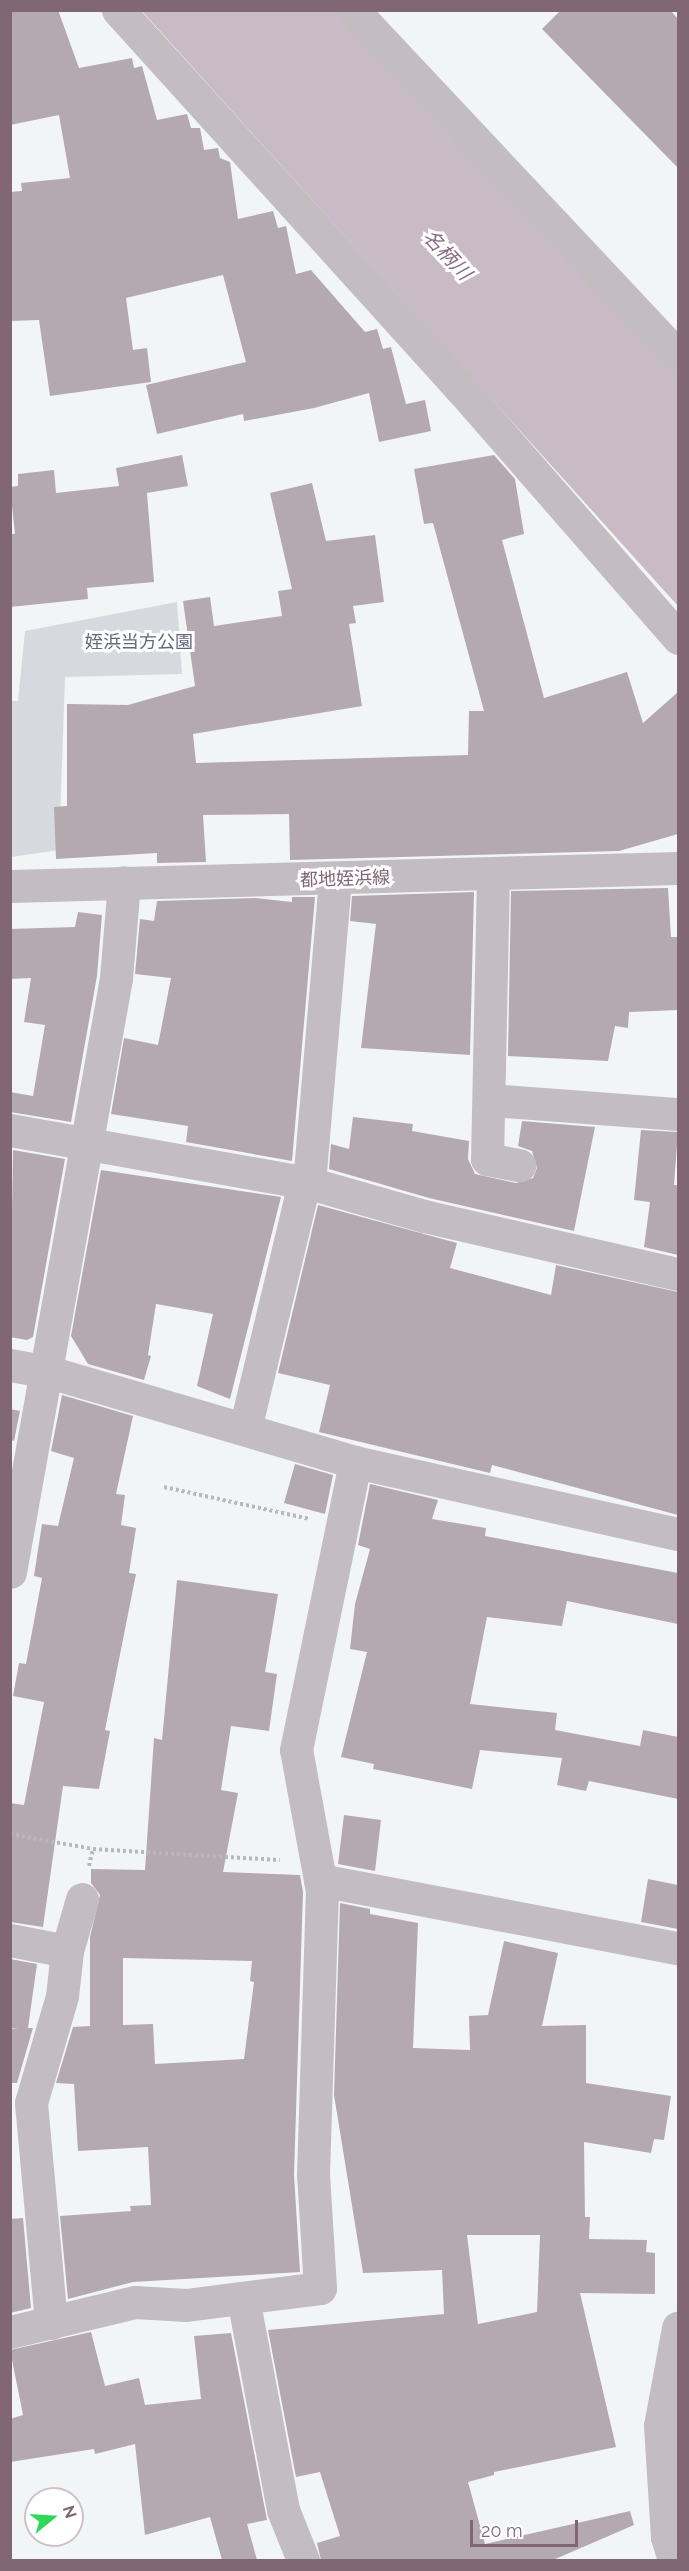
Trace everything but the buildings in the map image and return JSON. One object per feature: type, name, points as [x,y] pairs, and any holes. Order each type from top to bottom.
[{"type":"street","points":[[118,10],[462,390],[678,638]]},
{"type":"street","points":[[353,10],[678,356]]},
{"type":"street","name":"都地姪浜線","points":[[10,885],[335,880],[678,868]]},
{"type":"street","points":[[493,874],[487,1159],[519,1166]]},
{"type":"street","points":[[244,1430],[302,1195],[309,1183],[335,880]]},
{"type":"street","points":[[10,1572],[49,1372],[116,978],[124,882]]},
{"type":"street","points":[[490,1100],[678,1114]]},
{"type":"street","points":[[10,1130],[309,1183],[423,1216],[678,1274]]},
{"type":"street","points":[[10,1365],[49,1372],[355,1462],[678,1534]]},
{"type":"street","points":[[10,2332],[135,2302],[186,2305],[320,2288],[313,2175],[318,1871],[296,1750],[355,1462]]},
{"type":"street","points":[[318,1871],[678,1948]]},
{"type":"street","points":[[51,2323],[31,2103],[62,1996],[68,1951],[81,1899]]},
{"type":"street","points":[[10,1940],[68,1951]]},
{"type":"street","points":[[243,2298],[283,2510],[303,2560]]},
{"type":"street","points":[[674,2560],[667,2536],[660,2426],[678,2328]]},
{"type":"path","points":[[164,1487],[342,1527]]},
{"type":"path","points":[[10,1834],[93,1849],[318,1871]]},
{"type":"green space","name":"姪浜当方公園","points":[[177,602],[182,674],[65,677],[59,850],[11,857],[11,701],[18,701],[25,631]]},
{"type":"water","name":"名柄川","points":[[142,11],[336,11],[678,372],[678,606]]}]
